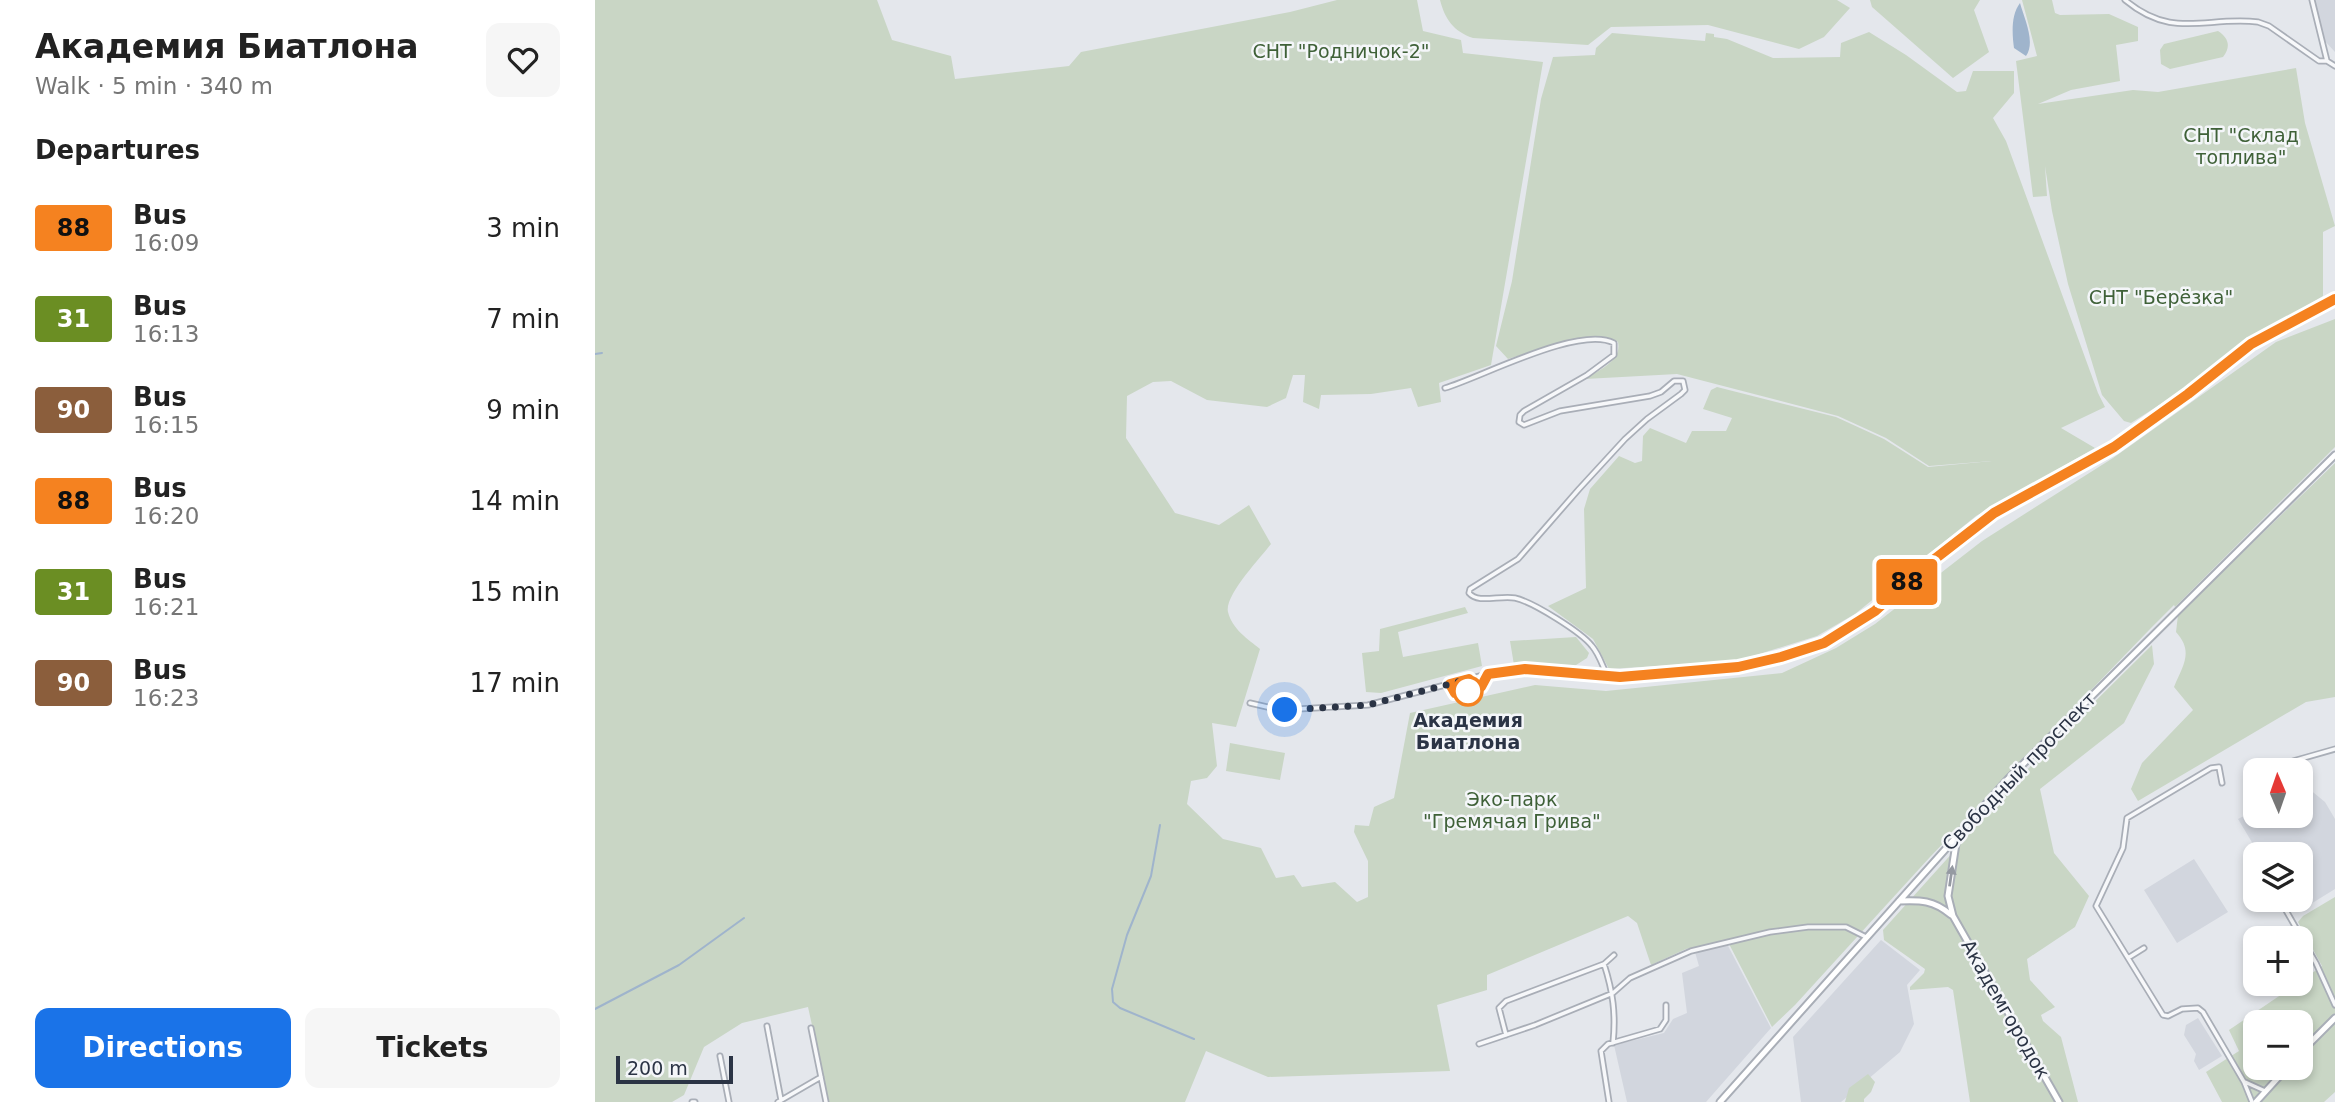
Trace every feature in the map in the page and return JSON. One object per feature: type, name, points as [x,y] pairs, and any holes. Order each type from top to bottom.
[{"type":"main road","name":"Свободный проспект","points":[[1720,1102],[1957,834],[2084,702],[2335,455]]},
{"type":"main road","points":[[1953,916],[1948,896],[1957,834]]},
{"type":"main road","points":[[1899,901],[1926,900],[1939,905],[1953,916]]},
{"type":"main road","name":"Академгородок","points":[[1953,916],[2059,1102]]},
{"type":"main road","points":[[2313,1040],[2335,1018]]},
{"type":"main road","points":[[2254,1102],[2276,1080]]},
{"type":"street","points":[[2125,0],[2164,23],[2178,25],[2258,22],[2269,26],[2319,61],[2327,61],[2335,66]]},
{"type":"street","points":[[2312,0],[2327,61]]},
{"type":"street","points":[[1250,703],[1280,710],[1368,705],[1514,669],[1567,670],[1607,676],[1738,667],[1824,643],[1875,611],[1918,572],[1994,513],[2114,447],[2188,394],[2251,344],[2335,299]]},
{"type":"street","points":[[1445,388],[1523,356],[1560,346],[1600,340],[1612,342],[1615,346],[1614,355],[1587,376],[1524,411],[1520,415],[1520,422],[1524,425],[1560,411],[1650,396],[1661,392],[1674,381],[1682,381],[1685,390],[1625,439],[1518,559],[1469,589],[1473,598],[1479,600],[1506,597],[1534,605],[1585,638],[1595,648],[1607,676]]},
{"type":"street","points":[[2304,758],[2335,749]]},
{"type":"street","points":[[2222,783],[2219,767],[2211,768],[2127,818],[2123,848],[2096,906],[2163,1015],[2168,1016],[2182,1009],[2198,1008],[2203,1012],[2254,1102]]},
{"type":"street","points":[[2287,912],[2316,963],[2335,1005]]},
{"type":"street","points":[[1479,1044],[1613,993],[1630,978],[1691,951],[1770,932],[1808,927],[1846,927],[1866,937]]},
{"type":"street","points":[[2128,958],[2144,948]]},
{"type":"street","points":[[1506,1035],[1500,1008],[1506,1001],[1604,964],[1614,955]]},
{"type":"street","points":[[1604,964],[1613,993],[1616,1016],[1612,1043]]},
{"type":"street","points":[[1609,1102],[1600,1054],[1603,1048],[1660,1029],[1666,1020],[1666,1005]]},
{"type":"street","points":[[767,1026],[779,1101],[821,1077]]},
{"type":"street","points":[[811,1028],[826,1102]]},
{"type":"street","points":[[720,1056],[729,1102]]},
{"type":"street","points":[[2244,1082],[2265,1091]]},
{"type":"shaded area","points":[[2314,0],[2335,0],[2335,52],[2323,39]]},
{"type":"shaded area","points":[[2313,792],[2325,802],[2335,819],[2335,889],[2313,903],[2313,842],[2252,842],[2243,828],[2313,828]]},
{"type":"shaded area","points":[[2194,859],[2228,912],[2177,943],[2144,890]]},
{"type":"shaded area","points":[[1881,940],[1920,970],[1907,985],[1914,1024],[1900,1052],[1841,1102],[1801,1102],[1793,1037]]},
{"type":"shaded area","points":[[1727,944],[1771,1028],[1706,1102],[1627,1102],[1614,1045],[1664,1033],[1673,1019],[1687,1013],[1682,973],[1699,966],[1695,952]]},
{"type":"shaded area","points":[[2198,1018],[2222,1056],[2199,1070],[2194,1061],[2196,1054],[2184,1035],[2186,1025]]},
{"type":"green space","points":[[595,0],[877,0],[892,40],[951,56],[955,79],[1069,66],[1081,52],[1290,12],[1337,0],[1417,0],[1423,31],[1461,40],[1463,53],[1543,62],[1491,365],[1439,383],[1441,402],[1418,407],[1411,388],[1371,394],[1321,395],[1319,409],[1303,402],[1305,375],[1293,375],[1286,398],[1267,407],[1207,400],[1171,381],[1153,382],[1127,396],[1126,438],[1175,513],[1219,525],[1249,505],[1271,544],[1237,587],[1228,605],[1233,624],[1260,649],[1236,727],[1212,723],[1217,766],[1207,778],[1191,781],[1187,804],[1223,839],[1261,848],[1276,878],[1294,875],[1302,887],[1335,882],[1357,902],[1368,897],[1368,861],[1354,832],[1355,825],[1369,826],[1374,807],[1394,798],[1410,713],[1535,685],[1606,691],[1782,673],[1836,648],[1875,624],[1982,541],[2113,458],[2276,342],[2335,319],[2335,447],[2151,628],[1930,857],[1772,1027],[1727,940],[1686,949],[1651,965],[1637,923],[1628,916],[1487,975],[1487,990],[1437,1005],[1450,1071],[1268,1077],[1206,1051],[1185,1102],[829,1102],[808,1007],[742,1023],[704,1047],[684,1095],[672,1102],[595,1102]]},
{"type":"green space","points":[[1440,0],[1837,0],[1850,8],[1824,37],[1799,49],[1708,25],[1611,27],[1588,45],[1473,38],[1451,24]]},
{"type":"green space","points":[[1870,0],[1980,0],[1974,10],[1989,52],[1953,78],[1872,7]]},
{"type":"green space","points":[[2022,0],[2052,0],[2055,13],[2060,15],[2109,14],[2138,27],[2138,41],[2116,45],[2120,81],[2071,90],[2038,104],[2133,90],[2158,92],[2296,68],[2305,123],[2335,226],[2323,232],[2323,296],[2235,348],[2175,395],[2131,423],[2124,421],[2102,395],[2068,284],[2045,166],[2047,196],[2033,197],[2016,61],[2037,56]]},
{"type":"green space","points":[[2218,31],[2228,43],[2223,57],[2170,69],[2161,64],[2160,50],[2164,44]]},
{"type":"green space","points":[[1869,32],[1957,92],[1966,91],[1973,71],[2014,71],[2014,93],[1993,118],[2006,141],[2105,407],[2061,428],[2095,448],[1976,516],[1855,614],[1817,636],[1737,661],[1609,669],[1593,639],[1548,606],[1586,588],[1584,509],[1590,489],[1619,456],[1635,463],[1642,461],[1643,436],[1650,428],[1686,443],[1692,431],[1726,431],[1732,418],[1703,409],[1711,390],[1717,387],[1836,417],[1884,439],[1928,467],[1992,461],[1929,466],[1886,438],[1838,416],[1677,374],[1585,379],[1608,364],[1616,355],[1618,342],[1608,338],[1595,337],[1564,342],[1508,359],[1496,346],[1512,281],[1541,99],[1553,57],[1595,55],[1596,48],[1612,33],[1705,41],[1706,33],[1773,58],[1840,57],[1841,43]]},
{"type":"green space","points":[[2335,463],[2335,697],[2306,702],[2138,801],[2131,789],[2142,763],[2193,710],[2174,687],[2186,652],[2176,632],[2178,615]]},
{"type":"green space","points":[[1465,607],[1468,613],[1398,632],[1403,657],[1478,643],[1482,666],[1381,693],[1366,692],[1362,653],[1379,651],[1380,629]]},
{"type":"green space","points":[[1576,637],[1589,653],[1587,658],[1573,667],[1514,665],[1510,641]]},
{"type":"green space","points":[[2152,645],[2154,664],[2124,723],[2040,789],[2054,853],[2089,896],[2075,927],[2027,959],[2030,980],[2055,1007],[2041,1015],[2043,1021],[2061,1037],[2078,1102],[1970,1102],[1953,990],[1948,987],[1910,990],[1925,969],[1884,940],[1883,930],[2037,759]]},
{"type":"green space","points":[[1230,743],[1285,753],[1280,780],[1226,771]]},
{"type":"green space","points":[[2335,897],[2335,1092],[2324,1102],[2222,1102],[2206,1072],[2239,1051],[2229,1030],[2243,1021],[2243,1080],[2313,1080],[2313,1010],[2259,1010],[2279,996],[2313,996],[2313,972],[2322,966],[2313,950],[2313,926],[2300,926],[2298,922],[2303,916]]},
{"type":"green space","points":[[1868,1074],[1875,1082],[1864,1102],[1845,1102],[1849,1088]]},
{"type":"water","points":[[2020,3],[2030,37],[2026,56],[2014,48],[2013,42],[2014,19]]},
{"type":"waterway","points":[[595,354],[602,353]]},
{"type":"waterway","points":[[1160,825],[1151,876],[1127,935],[1112,989],[1113,1002],[1120,1008],[1194,1039]]},
{"type":"waterway","points":[[595,1009],[679,965],[744,918]]},
{"type":"bus line","name":"88","points":[[1469,679],[1450,684],[1455,693],[1481,687],[1488,674],[1503,670],[1567,670],[1620,677],[1738,667],[1824,643],[1875,611],[1918,572],[1994,513],[2114,447],[2188,394],[2251,344],[2335,299]]},
{"type":"place","name":"Академия Биатлона","points":[[1468,691]]},
{"type":"route","points":[[1285,710],[1368,705],[1469,679],[1468,691]]},
{"type":"park label","name":"СНТ \"Родничок-2\"","points":[[1341,51]]},
{"type":"park label","name":"СНТ \"Склад топлива\"","points":[[2241,146]]},
{"type":"park label","name":"СНТ \"Берёзка\"","points":[[2161,297]]},
{"type":"park label","name":"Эко-парк \"Гремячая Грива\"","points":[[1512,810]]}]
